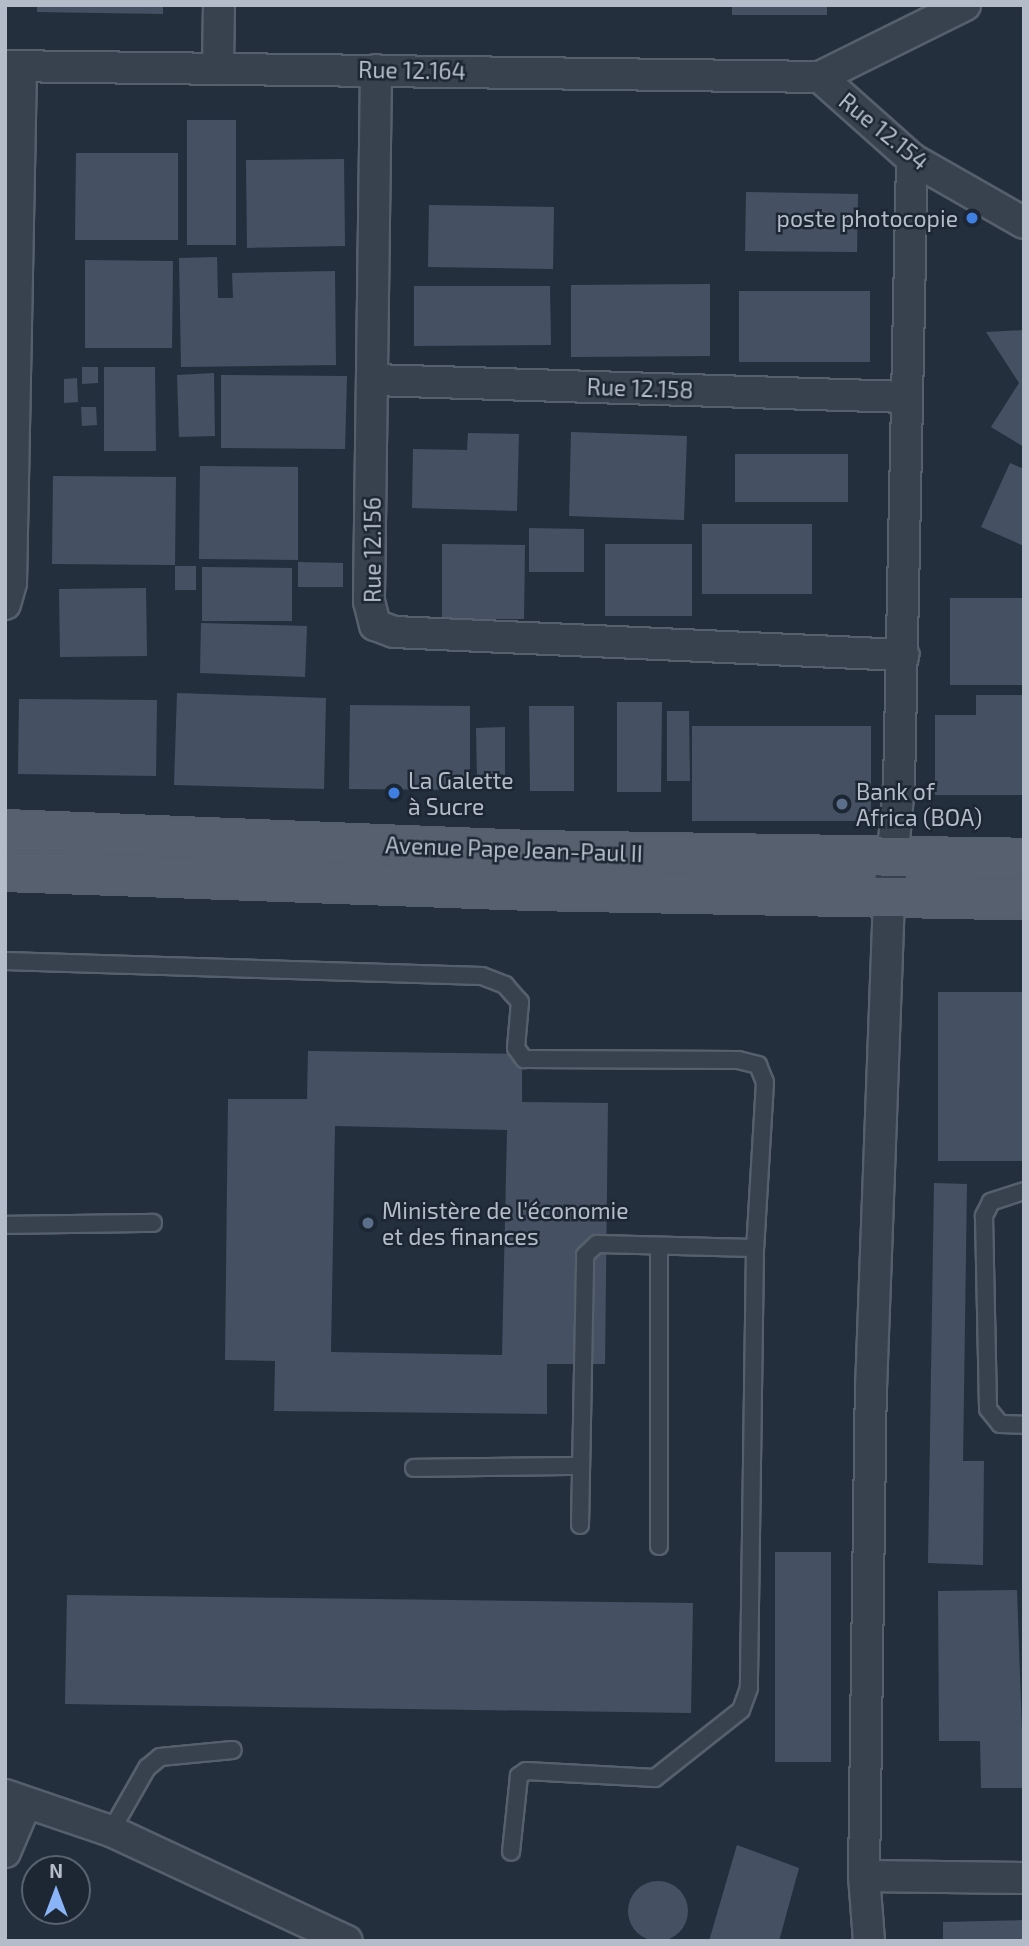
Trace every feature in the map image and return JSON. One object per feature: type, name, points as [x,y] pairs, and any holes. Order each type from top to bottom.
[{"type":"main road","name":"Avenue Pape Jean-Paul II","points":[[5,830],[531,851],[1024,859]]},
{"type":"main road","name":"Avenue Pape Jean-Paul II","points":[[5,871],[1024,900]]},
{"type":"street","points":[[218,67],[219,5]]},
{"type":"street","points":[[820,78],[965,5]]},
{"type":"street","points":[[5,604],[11,583],[13,66]]},
{"type":"street","name":"Rue 12.164","points":[[13,66],[820,78]]},
{"type":"street","name":"Rue 12.156","points":[[376,70],[369,601],[375,625],[394,632],[903,654]]},
{"type":"street","name":"Rue 12.154","points":[[820,78],[912,159],[1024,223]]},
{"type":"street","points":[[869,1941],[864,1876],[871,1389],[889,897],[903,654],[912,159]]},
{"type":"street","name":"Rue 12.158","points":[[374,380],[907,397]]},
{"type":"street","points":[[5,1852],[15,1800],[111,1831],[347,1941]]},
{"type":"street","points":[[864,1876],[1024,1878]]},
{"type":"lane","points":[[5,961],[482,976],[505,985],[520,1002],[516,1048],[524,1059],[758,1065],[765,1082],[755,1248],[751,1671],[741,1710],[655,1778],[526,1771],[514,1787],[511,1852]]},
{"type":"lane","points":[[1024,1191],[991,1202],[984,1216],[988,1409],[1000,1424],[1024,1425]]},
{"type":"lane","points":[[5,1225],[153,1223]]},
{"type":"lane","points":[[580,1525],[585,1255],[597,1244],[755,1248]]},
{"type":"lane","points":[[659,1247],[659,1546]]},
{"type":"lane","points":[[414,1468],[580,1466]]},
{"type":"lane","points":[[111,1831],[147,1768],[160,1757],[233,1750]]},
{"type":"building","points":[[37,5],[163,5],[163,14],[37,12]]},
{"type":"building","points":[[732,5],[827,5],[827,15],[732,15]]},
{"type":"building","points":[[187,120],[236,120],[236,245],[187,245]]},
{"type":"building","points":[[76,153],[178,153],[178,240],[75,240]]},
{"type":"building","points":[[344,159],[345,246],[247,248],[246,160]]},
{"type":"building","points":[[746,192],[858,194],[857,252],[745,251]]},
{"type":"building","points":[[429,205],[554,207],[553,269],[428,267]]},
{"type":"building","points":[[217,257],[218,298],[233,298],[232,273],[335,271],[336,365],[181,367],[179,258]]},
{"type":"building","points":[[85,260],[173,261],[172,348],[85,348]]},
{"type":"building","points":[[710,284],[710,356],[571,357],[571,285]]},
{"type":"building","points":[[414,286],[550,286],[551,345],[414,346]]},
{"type":"building","points":[[739,291],[870,291],[870,362],[739,362]]},
{"type":"building","points":[[1024,330],[1024,447],[991,427],[1019,383],[986,332]]},
{"type":"building","points":[[82,367],[98,367],[98,383],[82,384]]},
{"type":"building","points":[[104,367],[155,367],[156,451],[104,451]]},
{"type":"building","points":[[214,373],[215,436],[179,437],[177,375]]},
{"type":"building","points":[[221,375],[347,376],[345,449],[221,448]]},
{"type":"building","points":[[77,378],[78,402],[64,403],[64,379]]},
{"type":"building","points":[[81,407],[96,407],[97,425],[82,426]]},
{"type":"building","points":[[571,432],[687,436],[684,520],[569,516]]},
{"type":"building","points":[[468,433],[519,434],[517,511],[412,508],[413,449],[467,450]]},
{"type":"building","points":[[735,454],[848,454],[848,502],[735,502]]},
{"type":"building","points":[[1010,463],[1024,469],[1024,546],[981,527]]},
{"type":"building","points":[[200,466],[298,467],[298,560],[199,559]]},
{"type":"building","points":[[53,476],[176,477],[175,565],[52,564]]},
{"type":"building","points":[[702,524],[812,524],[812,594],[702,594]]},
{"type":"building","points":[[529,528],[584,529],[584,572],[529,572]]},
{"type":"building","points":[[442,544],[525,545],[524,619],[442,619]]},
{"type":"building","points":[[605,544],[692,544],[692,616],[605,616]]},
{"type":"building","points":[[298,562],[343,563],[343,587],[298,587]]},
{"type":"building","points":[[175,566],[196,566],[196,590],[175,590]]},
{"type":"building","points":[[202,567],[292,568],[292,621],[202,621]]},
{"type":"building","points":[[146,588],[147,656],[60,657],[59,589]]},
{"type":"building","points":[[950,598],[1024,598],[1024,685],[950,685]]},
{"type":"building","points":[[201,623],[307,626],[305,677],[200,673]]},
{"type":"building","points":[[177,693],[326,698],[324,789],[174,785]]},
{"type":"building","points":[[976,695],[1024,695],[1024,795],[935,795],[935,715],[976,715]]},
{"type":"building","points":[[19,699],[157,700],[156,776],[18,774]]},
{"type":"building","points":[[617,702],[662,702],[661,792],[617,792]]},
{"type":"building","points":[[350,705],[470,706],[470,790],[349,789]]},
{"type":"building","points":[[529,706],[574,706],[574,791],[530,791]]},
{"type":"building","points":[[667,711],[689,711],[690,781],[667,781]]},
{"type":"building","points":[[692,726],[871,726],[871,821],[692,821]]},
{"type":"building","points":[[505,727],[505,777],[477,777],[476,728]]},
{"type":"building","points":[[938,992],[1024,992],[1024,1161],[938,1161]]},
{"type":"building","points":[[308,1051],[522,1054],[522,1102],[608,1103],[605,1364],[547,1364],[547,1414],[274,1411],[275,1361],[225,1360],[228,1099],[307,1099]],"holes":[[[335,1126],[507,1130],[502,1355],[331,1352]]]},
{"type":"building","points":[[934,1183],[967,1184],[963,1461],[984,1461],[983,1565],[928,1563]]},
{"type":"building","points":[[775,1552],[831,1552],[831,1762],[775,1762]]},
{"type":"building","points":[[1017,1590],[1024,1788],[981,1788],[980,1741],[939,1741],[938,1591]]},
{"type":"building","points":[[67,1595],[693,1603],[691,1713],[65,1704]]},
{"type":"building","points":[[737,1845],[799,1868],[779,1941],[709,1941]]},
{"type":"building","points":[[652,1881],[664,1881],[680,1889],[686,1899],[686,1923],[680,1933],[664,1941],[652,1941],[636,1933],[628,1917],[628,1905],[636,1889]]},
{"type":"building","points":[[1024,1920],[1024,1941],[943,1941],[943,1922]]},
{"type":"place","name":"poste photocopie","points":[[972,218]]},
{"type":"place","name":"La Galette à Sucre","points":[[394,793]]},
{"type":"place","name":"Bank of Africa (BOA)","points":[[842,804]]},
{"type":"place","name":"Ministère de l'économie et des finances","points":[[368,1223]]}]
